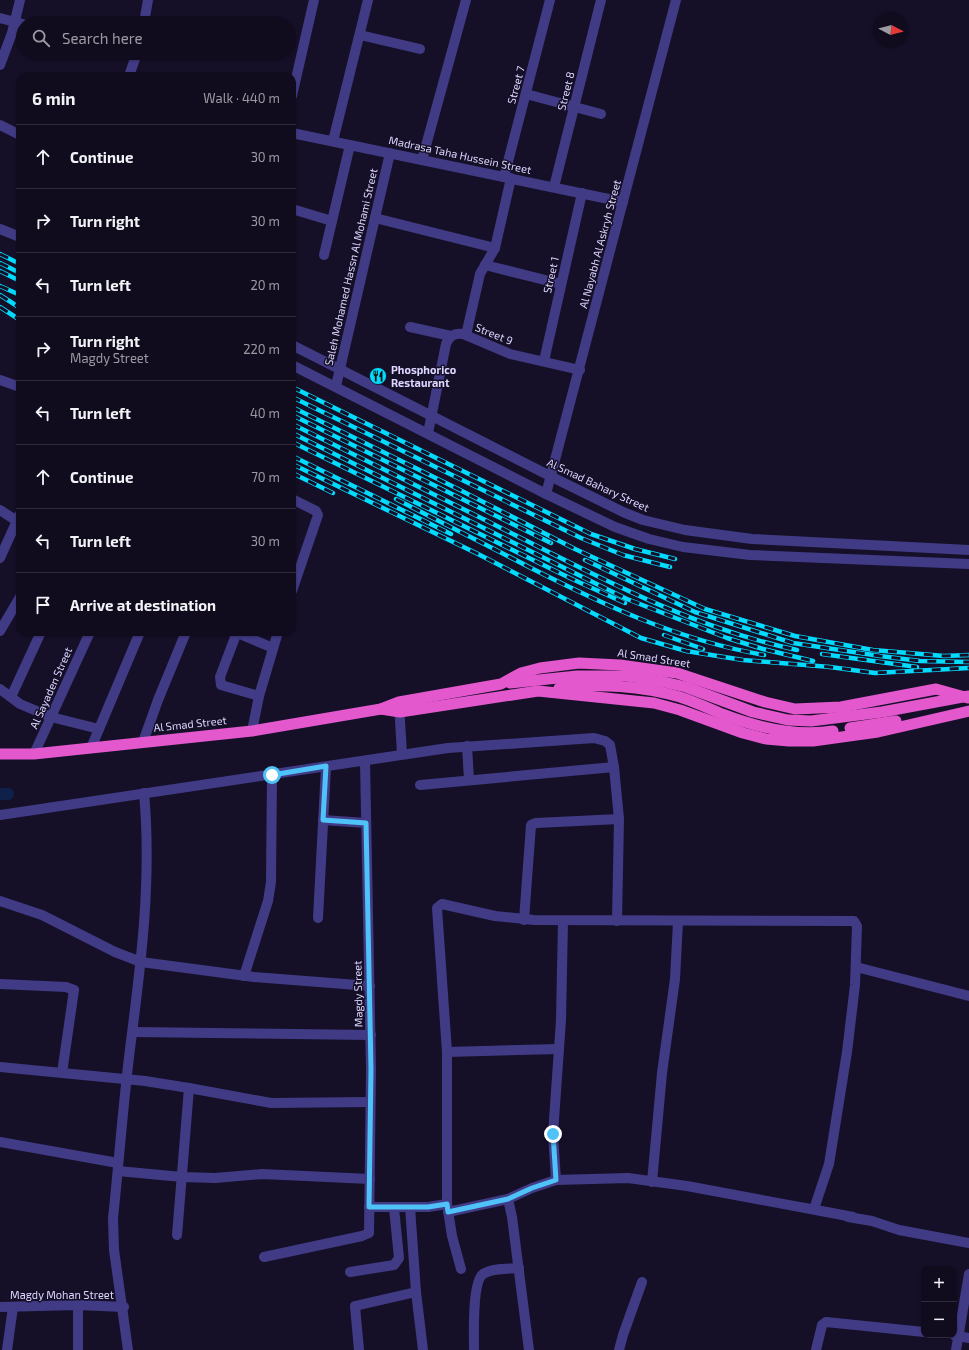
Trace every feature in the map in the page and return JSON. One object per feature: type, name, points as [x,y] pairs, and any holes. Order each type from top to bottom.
[{"type":"highway","name":"Al Smad Street","points":[[400,707],[501,684],[521,673],[557,664],[595,663],[642,667],[677,673],[765,702],[795,709],[841,707],[936,689],[969,697]]},
{"type":"highway","points":[[501,684],[577,676],[628,676],[686,687],[753,712],[788,720],[811,721],[882,712],[969,697]]},
{"type":"highway","points":[[538,691],[583,686],[628,688],[677,696],[754,724],[790,731],[808,732],[826,732],[883,723],[969,706]]},
{"type":"highway","name":"Al Smad Street","points":[[0,754],[34,754],[252,731],[381,709],[538,691],[654,703],[680,710],[743,733],[766,739],[790,741],[813,741],[878,732],[969,711]]},
{"type":"street","points":[[19,16],[20,0]]},
{"type":"street","points":[[145,16],[148,0]]},
{"type":"street","points":[[296,79],[314,0]]},
{"type":"street","points":[[333,141],[368,0]]},
{"type":"street","points":[[422,160],[466,0]]},
{"type":"street","name":"Street 7","points":[[466,335],[479,278],[495,248],[507,178],[526,94],[550,0]]},
{"type":"street","name":"Street 8","points":[[554,187],[601,0]]},
{"type":"street","name":"Al Nayabh Al Askryh Street","points":[[546,494],[552,477],[676,0]]},
{"type":"street","points":[[0,18],[16,22]]},
{"type":"street","points":[[0,65],[16,30]]},
{"type":"street","points":[[360,34],[420,49]]},
{"type":"street","points":[[130,72],[133,60]]},
{"type":"street","points":[[526,94],[601,114]]},
{"type":"street","points":[[0,125],[16,133]]},
{"type":"street","name":"Madrasa Taha Hussein Street","points":[[296,134],[623,202]]},
{"type":"street","points":[[324,255],[350,145]]},
{"type":"street","name":"Saleh Mohamed Hassn Al Mohami Street","points":[[336,386],[390,153]]},
{"type":"street","name":"Street 1","points":[[544,361],[582,193]]},
{"type":"street","points":[[296,211],[332,221]]},
{"type":"street","points":[[375,218],[495,248]]},
{"type":"street","points":[[0,229],[16,235]]},
{"type":"street","points":[[485,265],[561,284]]},
{"type":"street","name":"Street 9","points":[[410,327],[451,336],[459,334],[466,335],[486,345],[510,354],[580,370]]},
{"type":"street","points":[[428,434],[446,344],[451,336]]},
{"type":"street","name":"Al Smad Bahary Street","points":[[296,347],[622,512],[656,524],[685,530],[752,539],[916,546],[969,550]]},
{"type":"street","points":[[296,367],[546,494],[615,527],[649,539],[683,547],[750,555],[969,564]]},
{"type":"street","points":[[0,380],[16,386]]},
{"type":"street","points":[[296,502],[316,511],[318,515],[296,579]]},
{"type":"street","points":[[0,510],[16,518]]},
{"type":"street","points":[[0,558],[16,525]]},
{"type":"street","points":[[683,547],[685,530]]},
{"type":"street","points":[[750,555],[752,539]]},
{"type":"street","points":[[901,561],[903,546]]},
{"type":"street","points":[[914,561],[916,546]]},
{"type":"street","points":[[0,631],[16,604]]},
{"type":"street","points":[[11,697],[39,636]]},
{"type":"street","name":"Al Sayaden Street","points":[[34,754],[88,636]]},
{"type":"street","points":[[91,748],[138,636]]},
{"type":"street","points":[[143,742],[158,700],[184,636]]},
{"type":"street","points":[[235,636],[220,677],[221,685],[259,696]]},
{"type":"street","points":[[245,636],[273,648]]},
{"type":"street","points":[[252,731],[259,696],[277,636]]},
{"type":"street","points":[[0,689],[20,704],[51,717],[99,729]]},
{"type":"street","points":[[400,707],[402,754]]},
{"type":"street","points":[[0,815],[272,775],[402,754],[467,746],[594,738],[606,741],[610,745],[614,767],[619,819],[617,921]]},
{"type":"street","points":[[467,746],[469,780]]},
{"type":"street","name":"Magdy Street","points":[[264,1256],[362,1236],[369,1233],[371,1035],[364,761]]},
{"type":"street","points":[[318,918],[326,766]]},
{"type":"street","points":[[420,785],[614,767]]},
{"type":"street","points":[[244,976],[268,900],[271,882],[272,775]]},
{"type":"street","points":[[128,1350],[124,1307],[114,1250],[113,1224],[127,1080],[141,962],[148,864],[148,834],[144,793]]},
{"type":"street","points":[[524,920],[531,825],[536,823],[569,820],[619,819]]},
{"type":"street","points":[[323,820],[366,823]]},
{"type":"street","points":[[0,901],[42,916],[115,952],[141,962],[244,976],[370,986]]},
{"type":"street","points":[[461,1269],[452,1236],[448,1208],[447,1052],[439,950],[438,906],[442,904],[495,916],[524,920],[678,922],[851,920],[857,926],[856,967],[847,1052],[829,1164],[814,1209]]},
{"type":"street","points":[[556,1180],[553,1134],[559,1049],[563,921]]},
{"type":"street","points":[[652,1182],[662,1073],[675,979],[678,922]]},
{"type":"street","points":[[856,967],[969,996]]},
{"type":"street","points":[[0,984],[66,987],[74,990],[62,1073]]},
{"type":"street","points":[[133,1032],[371,1035]]},
{"type":"street","points":[[447,1052],[559,1049]]},
{"type":"street","points":[[0,1067],[189,1088],[271,1104],[370,1102]]},
{"type":"street","points":[[177,1235],[189,1088]]},
{"type":"street","points":[[0,1142],[118,1167],[182,1177],[215,1178],[262,1174],[370,1179]]},
{"type":"street","points":[[369,1207],[448,1208],[508,1199],[532,1188],[556,1180],[608,1178],[687,1186],[814,1209],[853,1217],[687,1186]]},
{"type":"street","points":[[687,1186],[872,1221],[900,1230],[969,1243]]},
{"type":"street","points":[[508,1199],[519,1268],[529,1350]]},
{"type":"street","points":[[410,1207],[416,1292],[423,1350]]},
{"type":"street","points":[[350,1272],[394,1265],[397,1262],[399,1258],[394,1208]]},
{"type":"street","points":[[474,1350],[476,1296],[480,1277],[492,1271],[519,1268]]},
{"type":"street","points":[[956,1350],[961,1336],[969,1274]]},
{"type":"street","points":[[619,1350],[642,1282]]},
{"type":"street","points":[[360,1350],[355,1306],[416,1292]]},
{"type":"street","points":[[78,1305],[78,1350]]},
{"type":"street","name":"Magdy Mohan Street","points":[[0,1307],[78,1305],[124,1307]]},
{"type":"street","points":[[8,1350],[13,1306]]},
{"type":"street","points":[[816,1350],[822,1326],[826,1322],[921,1332]]},
{"type":"waterway","points":[[0,794],[8,794]]},
{"type":"railway","points":[[0,254],[16,262]]},
{"type":"railway","points":[[0,263],[16,271]]},
{"type":"railway","points":[[0,271],[16,279]]},
{"type":"railway","points":[[0,286],[16,293]]},
{"type":"railway","points":[[0,295],[16,305]]},
{"type":"railway","points":[[0,307],[16,317]]},
{"type":"railway","points":[[296,389],[591,534],[635,549],[675,559]]},
{"type":"railway","points":[[296,399],[581,538],[623,555],[670,567]]},
{"type":"railway","points":[[296,409],[575,549],[705,609],[795,636],[873,650],[944,656],[969,655]]},
{"type":"railway","points":[[296,417],[551,543]]},
{"type":"railway","points":[[296,426],[563,559],[660,605],[727,631],[797,650]]},
{"type":"railway","points":[[296,435],[627,599],[727,638],[763,649],[813,661]]},
{"type":"railway","points":[[296,444],[572,579],[625,603]]},
{"type":"railway","points":[[296,458],[451,534]]},
{"type":"railway","points":[[296,466],[478,554],[641,638],[686,651],[743,660],[830,667],[875,673],[969,668]]},
{"type":"railway","points":[[296,475],[333,493]]},
{"type":"railway","points":[[396,499],[586,595],[643,620],[672,631],[732,649],[764,655]]},
{"type":"railway","points":[[585,560],[695,612],[793,643],[920,661],[969,662]]},
{"type":"railway","points":[[664,635],[703,649]]},
{"type":"railway","points":[[822,654],[917,667]]},
{"type":"place","name":"Phosphorico Restaurant","points":[[378,376]]},
{"type":"route","points":[[272,775],[326,766],[323,820],[366,823],[371,1069],[369,1207],[428,1207],[447,1204],[448,1212],[508,1199],[532,1188],[556,1180],[553,1134]]}]
